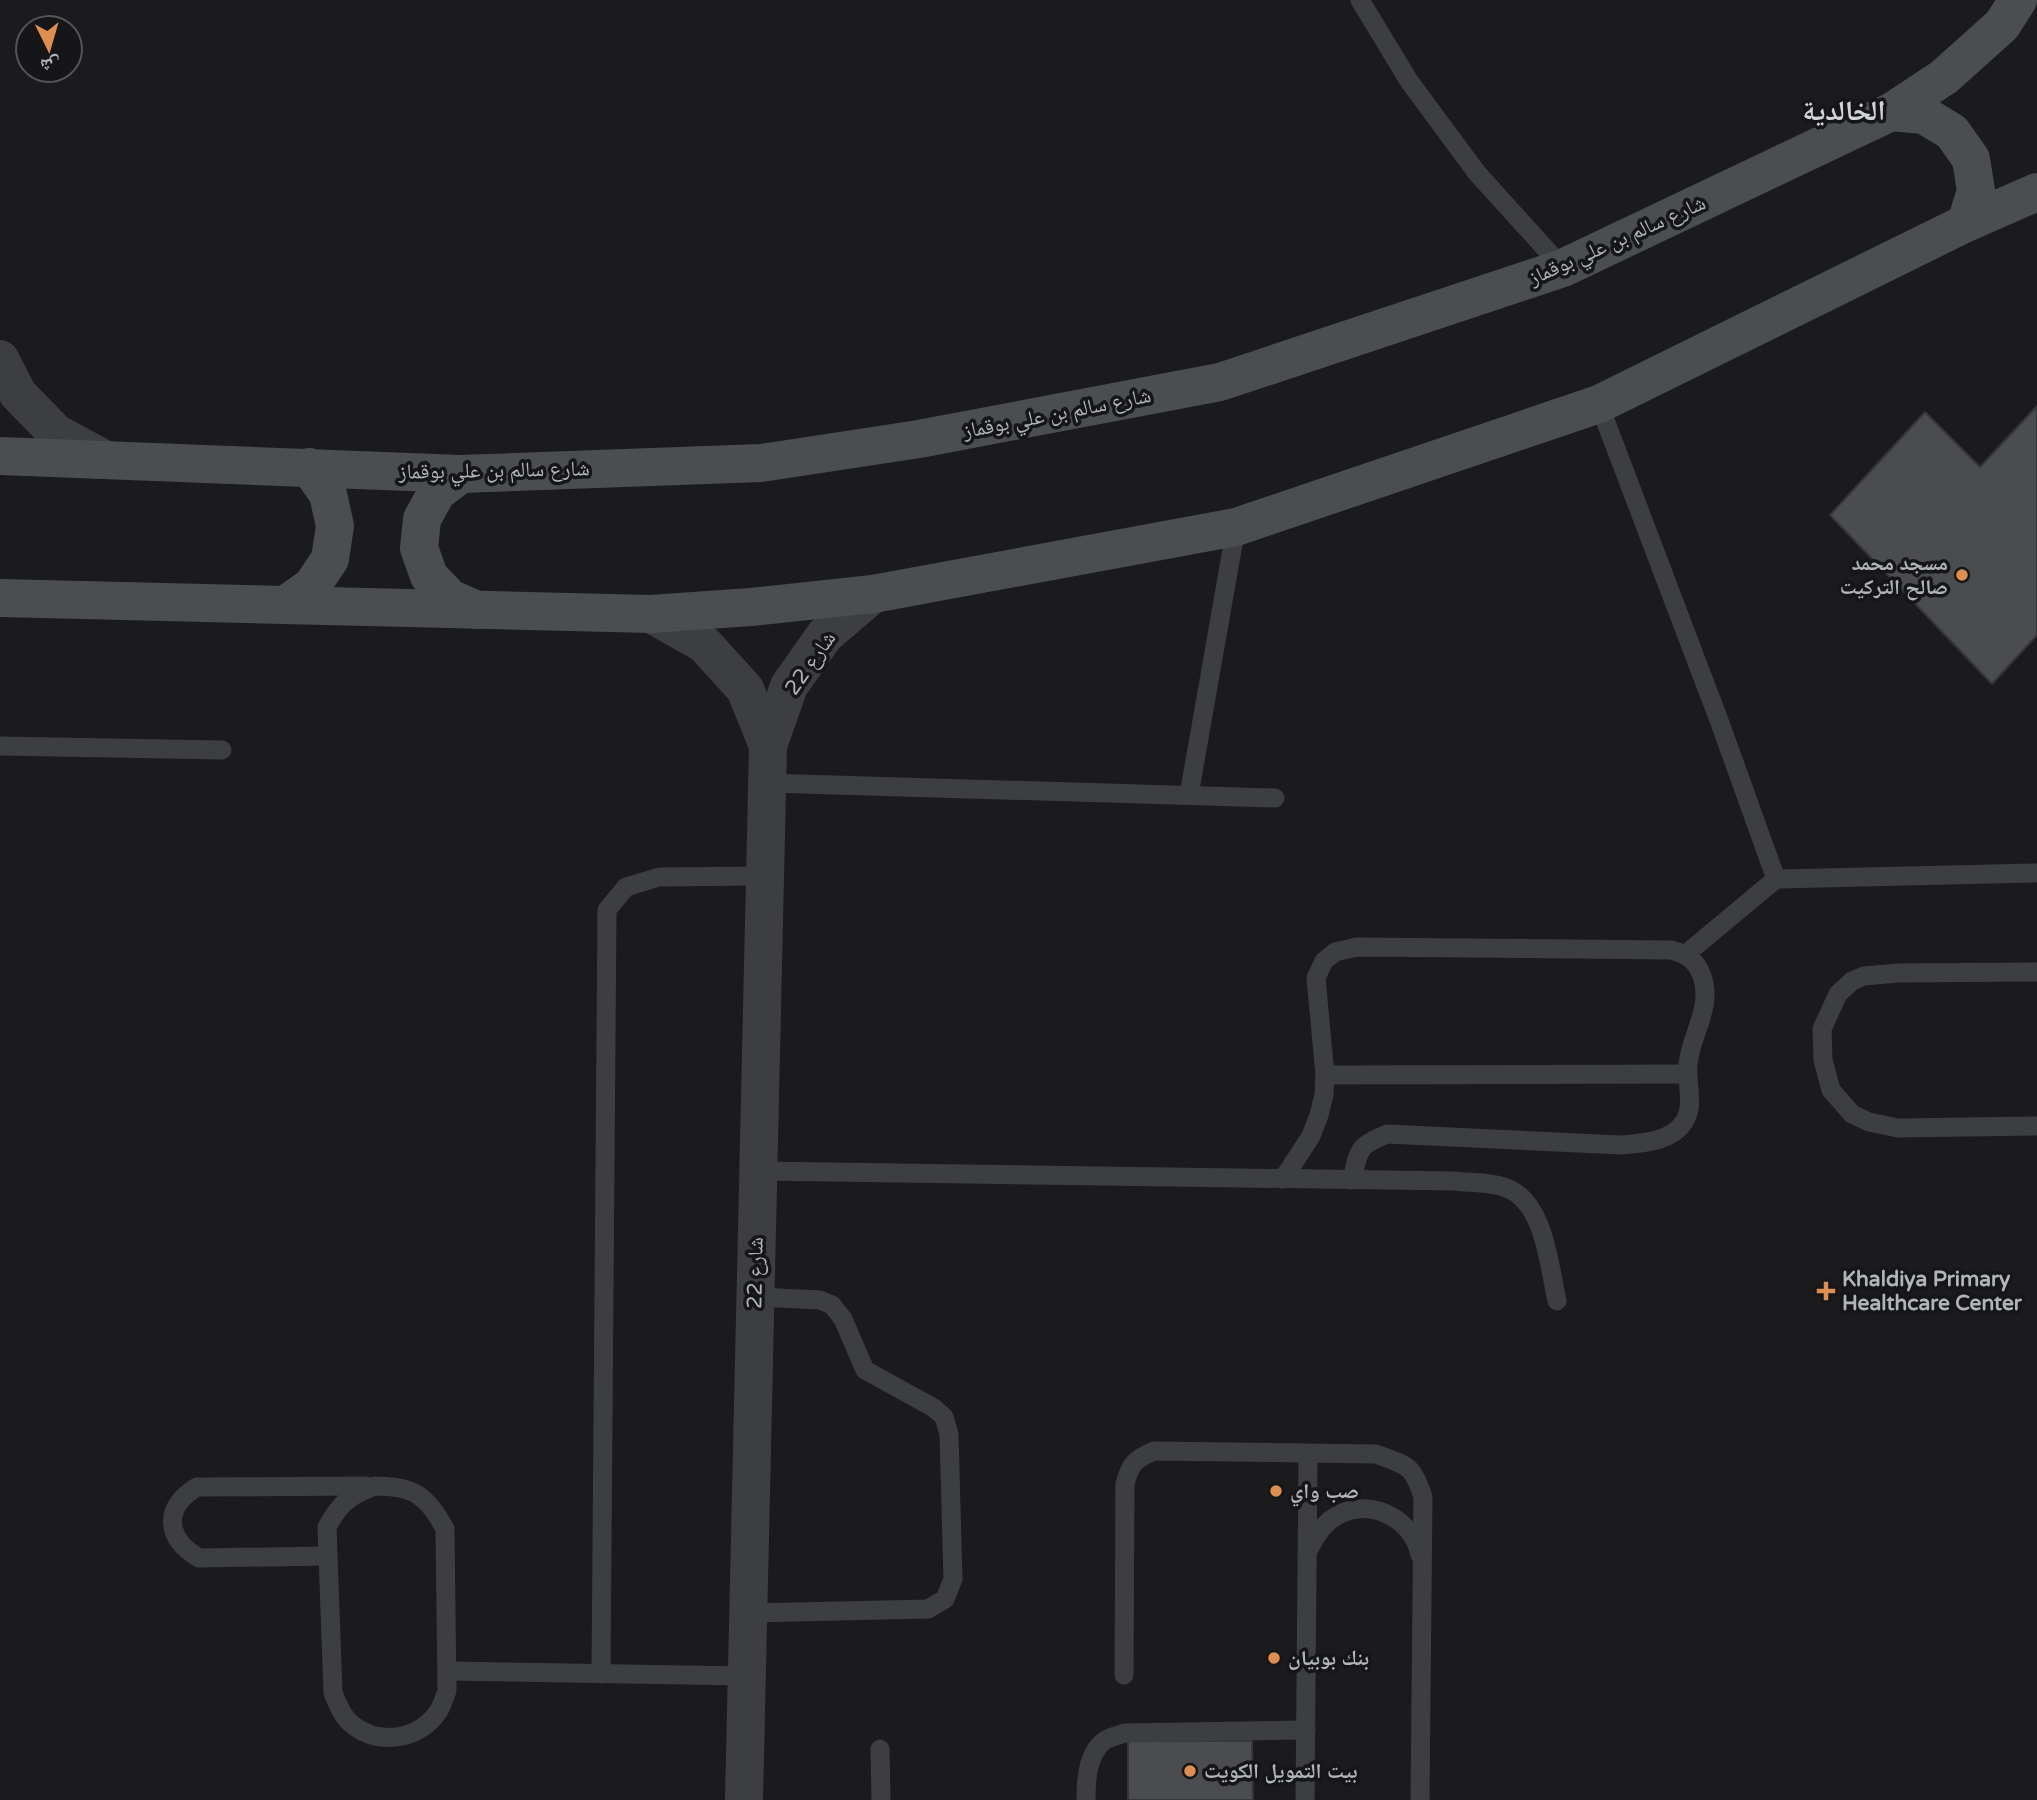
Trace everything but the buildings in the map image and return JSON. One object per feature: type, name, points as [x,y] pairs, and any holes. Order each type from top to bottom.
[{"type":"main road","name":"شارع سالم بن علي بوقماز","points":[[0,456],[461,474],[761,463],[919,439],[1220,382],[1563,268],[1891,112],[1944,78],[2002,25],[2018,0]]},
{"type":"main road","points":[[1891,112],[1924,115],[1952,132],[1971,159],[1976,191],[1966,223]]},
{"type":"main road","points":[[0,598],[651,614],[873,594],[1236,527],[1599,404],[1966,223],[2037,192]]},
{"type":"main road","points":[[285,605],[312,586],[330,559],[335,526],[328,494],[309,467]]},
{"type":"main road","points":[[461,474],[437,492],[422,519],[419,548],[429,576],[450,598],[477,610]]},
{"type":"street","points":[[0,359],[18,394],[56,433],[104,459]]},
{"type":"street","name":"شارع 22","points":[[744,1800],[768,746],[789,686],[825,635],[873,594]]},
{"type":"street","name":"شارع 22","points":[[651,614],[704,644],[729,671],[745,690],[768,746]]},
{"type":"lane","points":[[1360,0],[1409,81],[1469,163],[1563,268]]},
{"type":"lane","points":[[1599,404],[1776,879]]},
{"type":"lane","points":[[1189,795],[1236,527]]},
{"type":"lane","points":[[0,746],[222,750]]},
{"type":"lane","points":[[767,783],[1275,798]]},
{"type":"lane","points":[[1686,954],[1776,879],[2037,873]]},
{"type":"lane","points":[[601,1674],[607,910],[626,887],[659,877],[765,876]]},
{"type":"lane","points":[[1283,1179],[1311,1136],[1319,1115],[1325,1075],[1316,978],[1324,961],[1335,952],[1357,947],[1671,950],[1686,954],[1694,960],[1706,986],[1705,1004],[1692,1044],[1687,1074],[1690,1110],[1684,1123],[1670,1136],[1645,1143],[1621,1145],[1387,1133],[1368,1141],[1359,1150],[1352,1180]]},
{"type":"lane","points":[[2037,972],[1898,973],[1864,976],[1852,981],[1838,994],[1822,1030],[1823,1060],[1831,1090],[1852,1114],[1870,1122],[1898,1128],[2037,1126]]},
{"type":"lane","points":[[1325,1075],[1687,1074]]},
{"type":"lane","points":[[758,1171],[1454,1181],[1504,1187],[1521,1197],[1541,1228],[1557,1301]]},
{"type":"lane","points":[[747,1613],[928,1609],[944,1599],[953,1579],[949,1434],[944,1417],[934,1408],[865,1370],[843,1319],[832,1305],[820,1300],[755,1297]]},
{"type":"lane","points":[[1125,1675],[1125,1485],[1129,1470],[1138,1458],[1154,1451],[1376,1454],[1408,1466],[1418,1480],[1423,1497],[1420,1800]]},
{"type":"lane","points":[[1305,1800],[1308,1454]]},
{"type":"lane","points":[[328,1556],[199,1558],[185,1550],[176,1538],[173,1523],[176,1508],[184,1495],[197,1487],[375,1486],[398,1486],[418,1494],[435,1509],[445,1529],[447,1691],[440,1710],[427,1724],[411,1734],[391,1738],[372,1735],[354,1725],[341,1711],[333,1693],[327,1527],[338,1508],[355,1494],[375,1486]]},
{"type":"lane","points":[[1308,1552],[1315,1536],[1327,1522],[1342,1513],[1360,1509],[1378,1510],[1395,1518],[1409,1530],[1418,1545],[1422,1563]]},
{"type":"lane","points":[[448,1671],[745,1676]]},
{"type":"lane","points":[[1086,1800],[1087,1776],[1094,1753],[1104,1741],[1125,1733],[1306,1730]]},
{"type":"lane","points":[[880,1749],[881,1800]]},
{"type":"place","name":"مسجد محمد صالح التركيت","points":[[1962,575]]},
{"type":"place","name":"Khaldiya Primary Healthcare Center","points":[[1826,1291]]},
{"type":"place","name":"صب واي","points":[[1276,1491]]},
{"type":"place","name":"بنك بوبيان","points":[[1274,1658]]},
{"type":"place","name":"بيت التمويل الكويت","points":[[1190,1771]]},
{"type":"district","name":"الخالدية","points":[[1844,110]]}]
